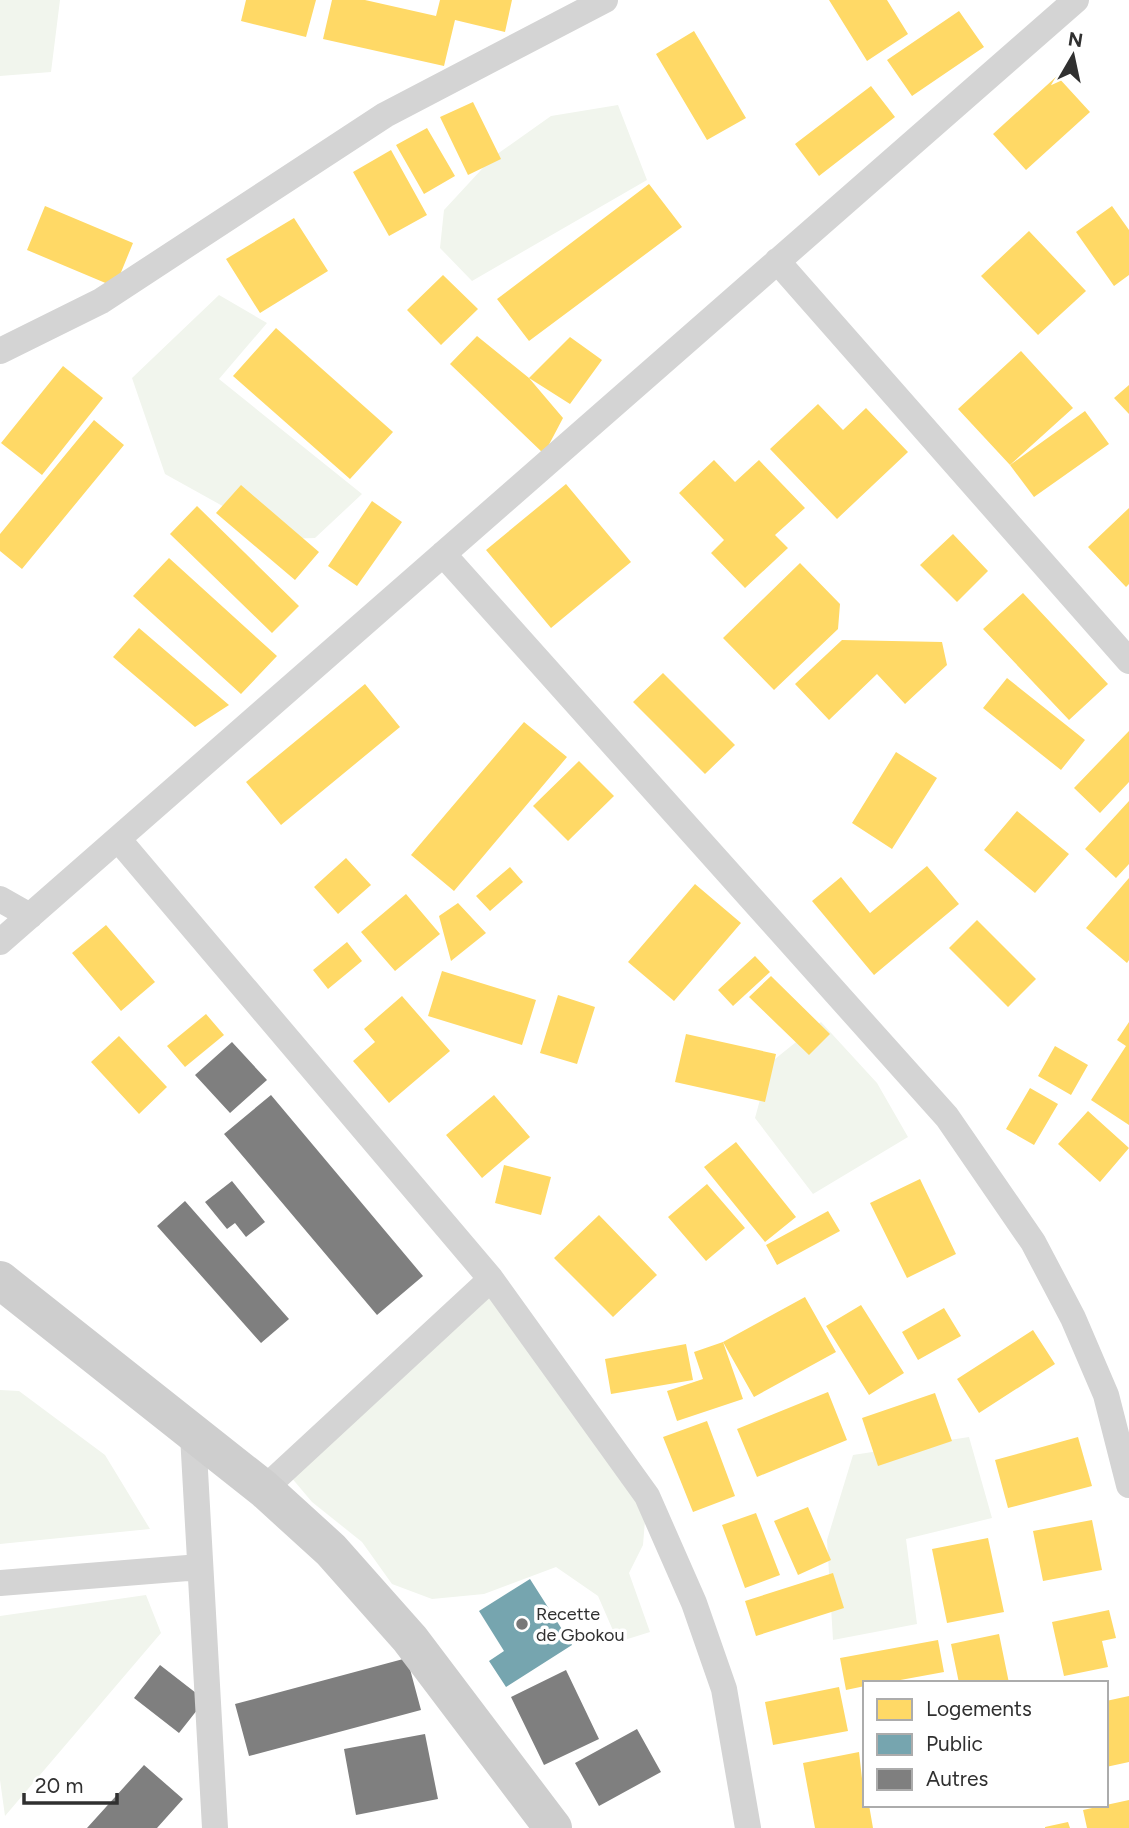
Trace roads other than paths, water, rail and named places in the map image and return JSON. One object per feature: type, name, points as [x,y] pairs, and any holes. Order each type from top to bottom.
[{"type":"street","points":[[0,351],[101,301],[385,115],[605,0]]},
{"type":"street","points":[[0,942],[1076,0]]},
{"type":"street","points":[[777,261],[1129,661]]},
{"type":"street","points":[[443,554],[947,1117],[1033,1242],[1073,1318],[1106,1395],[1129,1485]]},
{"type":"street","points":[[118,839],[491,1279],[647,1496],[694,1603],[724,1689],[748,1828]]},
{"type":"street","points":[[0,899],[30,916]]},
{"type":"street","points":[[264,1489],[491,1279]]},
{"type":"street","points":[[0,1280],[192,1435],[264,1489],[331,1550],[410,1639],[553,1828]]},
{"type":"street","points":[[192,1435],[215,1828]]},
{"type":"street","points":[[0,1583],[200,1567]]},
{"type":"place","name":"Recette de Gbokou","points":[[522,1624]]}]
